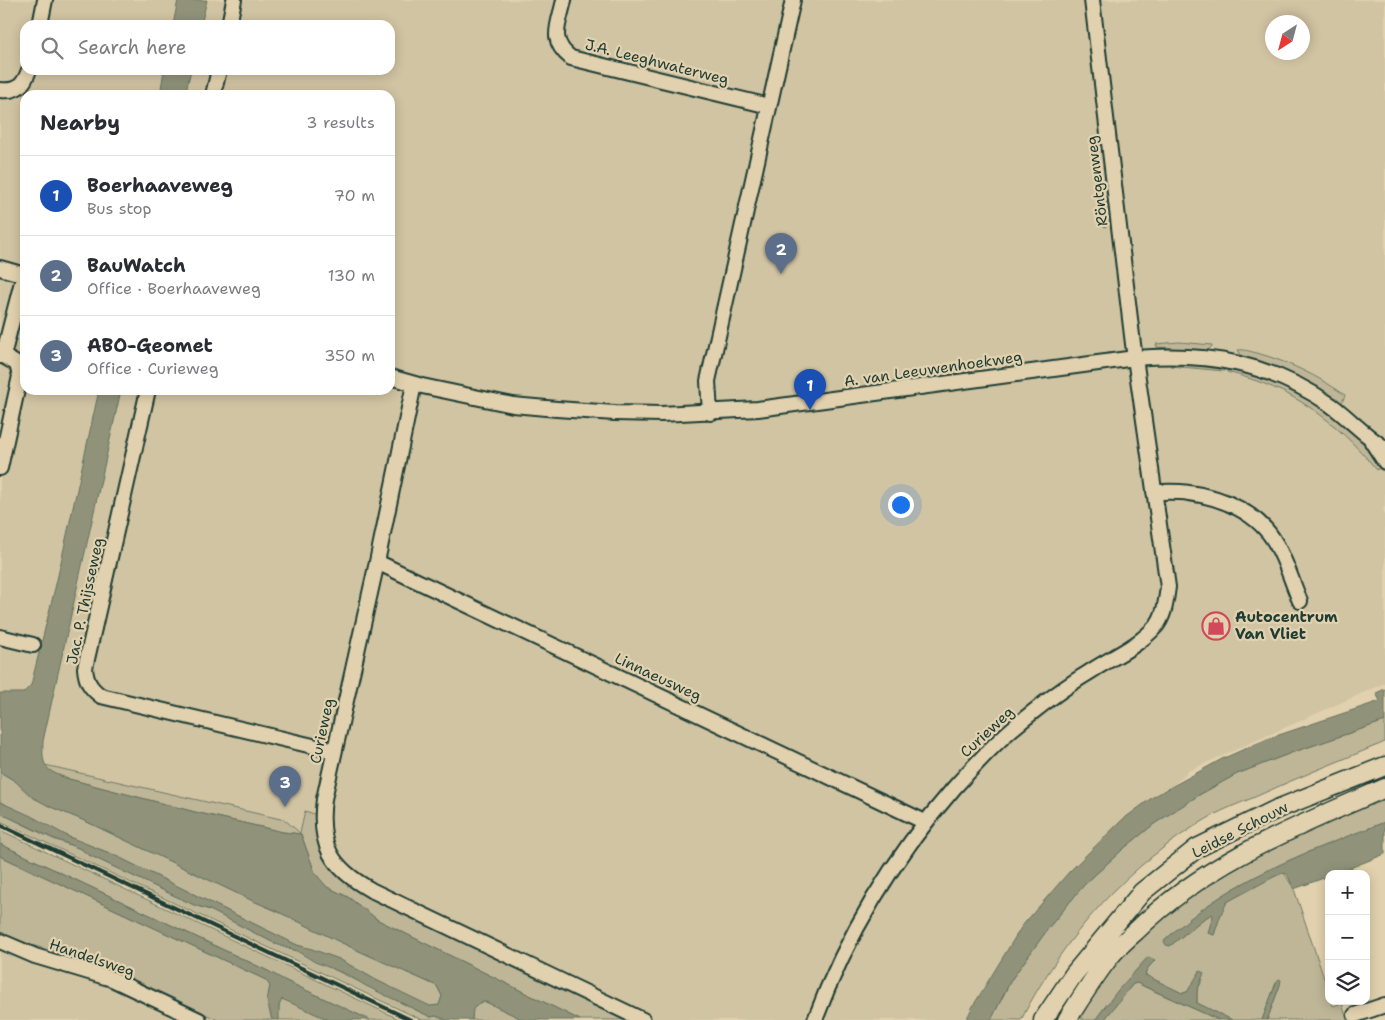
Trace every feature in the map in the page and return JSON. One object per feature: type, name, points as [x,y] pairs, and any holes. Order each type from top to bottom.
[{"type":"main road","name":"Leidse Schouw","points":[[1045,1015],[1074,974],[1142,892],[1197,848],[1277,808],[1385,766]]},
{"type":"main road","name":"Leidse Schouw","points":[[1065,1020],[1113,953],[1154,913],[1206,874],[1282,832],[1385,788]]},
{"type":"street","points":[[41,20],[45,0]]},
{"type":"street","points":[[230,20],[234,0]]},
{"type":"street","name":"J.A. Leeghwaterweg","points":[[564,0],[556,35],[558,44],[563,52],[571,58],[769,106]]},
{"type":"street","points":[[710,413],[708,381],[793,0]]},
{"type":"street","name":"Röntgenweg","points":[[1092,0],[1135,358]]},
{"type":"street","points":[[0,90],[13,90],[20,87],[27,75]]},
{"type":"street","points":[[214,90],[218,75]]},
{"type":"street","points":[[0,268],[20,274]]},
{"type":"street","points":[[0,468],[20,376],[17,364],[1,356],[20,289]]},
{"type":"street","name":"A. van Leeuwenhoekweg","points":[[395,378],[512,405],[614,413],[710,413],[758,409],[1135,358],[1168,355],[1199,356],[1235,362],[1283,378],[1316,395],[1370,439],[1385,448]]},
{"type":"street","name":"Curieweg","points":[[815,1020],[828,985],[857,925],[889,872],[925,822],[976,763],[1010,730],[1086,674],[1144,638],[1157,624],[1165,608],[1168,587],[1135,358]]},
{"type":"street","name":"Curieweg","points":[[414,384],[377,562],[324,799],[322,827],[330,854],[343,872],[355,882],[643,1020]]},
{"type":"street","name":"Jac. P. Thijsseweg","points":[[147,395],[85,668],[86,679],[92,689],[101,696],[334,751]]},
{"type":"street","name":"A. van Leeuwenhoekweg","points":[[1370,439],[1385,462]]},
{"type":"street","points":[[1154,492],[1201,494],[1248,514],[1263,527],[1276,543],[1300,601]]},
{"type":"street","name":"Linnaeusweg","points":[[377,562],[925,822]]},
{"type":"street","points":[[0,637],[34,645]]},
{"type":"street","name":"Handelsweg","points":[[0,941],[35,956],[112,978],[199,1020]]},
{"type":"street","points":[[1355,1015],[1385,1005]]},
{"type":"street","points":[[1045,1015],[1065,1020]]},
{"type":"shaded area","points":[[0,0],[1385,0],[1385,506],[1383,509],[1385,515],[1385,683],[1188,771],[1025,936],[986,1020],[568,1020],[31,776],[3,693],[0,693]]},
{"type":"shaded area","points":[[178,0],[207,0],[202,20],[174,20]]},
{"type":"shaded area","points":[[163,75],[190,75],[186,90],[161,90]]},
{"type":"shaded area","points":[[1100,201],[1105,201],[1110,211],[1110,222],[1105,227],[1103,226]]},
{"type":"shaded area","points":[[1179,342],[1212,346],[1208,350],[1203,351],[1157,347],[1156,344]]},
{"type":"shaded area","points":[[1238,350],[1269,357],[1292,365],[1314,376],[1345,395],[1342,403],[1269,366],[1243,358]]},
{"type":"shaded area","points":[[1171,362],[1224,367],[1224,371],[1171,366]]},
{"type":"shaded area","points":[[1228,368],[1273,382],[1314,403],[1350,431],[1382,465],[1377,470],[1344,435],[1311,408],[1273,387],[1227,372]]},
{"type":"shaded area","points":[[98,395],[120,395],[43,741],[43,757],[46,766],[54,773],[69,779],[195,812],[283,832],[301,834],[315,873],[327,887],[348,897],[378,920],[580,1020],[524,1020],[486,1002],[481,1002],[473,1009],[472,1020],[447,1020],[436,1016],[431,1017],[366,986],[348,975],[315,962],[297,951],[276,944],[210,910],[194,905],[89,855],[81,849],[0,813],[0,802],[31,816],[69,837],[112,854],[297,945],[339,959],[376,980],[430,1006],[439,1005],[442,996],[437,986],[350,947],[85,821],[51,807],[32,797],[15,781],[0,772],[0,693],[23,693],[31,685],[57,580]]},
{"type":"shaded area","points":[[1385,689],[1385,721],[1291,753],[1237,774],[1199,795],[1154,824],[1084,885],[1050,926],[1011,980],[991,1020],[966,1020],[1022,926],[1069,872],[1122,820],[1153,797],[1222,759],[1267,739],[1380,701],[1376,693]]},
{"type":"shaded area","points":[[1385,721],[1385,742],[1221,811],[1152,856],[1101,905],[1078,931],[1038,989],[1021,1020],[991,1020],[1011,980],[1050,926],[1084,885],[1154,824],[1199,795],[1237,774],[1291,753]]},
{"type":"shaded area","points":[[45,765],[285,820],[300,833],[305,811],[314,814],[318,838],[325,857],[337,874],[353,888],[628,1020],[580,1020],[378,920],[348,897],[327,887],[321,881],[315,873],[301,834],[283,832],[195,812],[69,779],[52,773]]},
{"type":"shaded area","points":[[0,772],[15,781],[32,797],[51,807],[85,821],[350,947],[437,986],[442,996],[439,1005],[432,1007],[421,1003],[339,959],[297,945],[112,854],[69,837],[0,802]]},
{"type":"shaded area","points":[[1385,800],[1385,822],[1297,857],[1240,885],[1188,920],[1165,941],[1170,946],[1212,914],[1208,933],[1214,935],[1221,912],[1229,901],[1253,887],[1284,873],[1294,889],[1325,981],[1325,1005],[1343,1005],[1347,1020],[1267,1020],[1280,985],[1276,983],[1262,1020],[1232,1020],[1197,1003],[1197,991],[1203,979],[1187,992],[1182,993],[1145,975],[1155,960],[1148,957],[1095,1020],[1082,1020],[1081,1010],[1116,962],[1149,927],[1179,903],[1210,881],[1278,844]]},
{"type":"shaded area","points":[[0,813],[53,839],[81,849],[89,855],[194,905],[210,910],[276,944],[297,951],[420,1012],[431,1017],[436,1016],[447,1020],[422,1020],[0,821]]},
{"type":"shaded area","points":[[1385,822],[1385,854],[1345,870],[1325,870],[1325,877],[1294,889],[1287,874],[1281,873],[1227,902],[1214,935],[1208,933],[1212,914],[1170,946],[1166,945],[1164,941],[1214,901],[1268,870]]},
{"type":"shaded area","points":[[0,830],[401,1020],[370,1020],[284,980],[0,844]]},
{"type":"shaded area","points":[[0,844],[370,1020],[329,1020],[282,999],[279,1006],[279,1020],[272,1020],[267,1000],[270,986],[266,980],[0,856]]},
{"type":"shaded area","points":[[0,856],[269,1013],[272,1020],[0,1020]]},
{"type":"shaded area","points":[[0,856],[266,980],[270,986],[267,1000],[272,1020],[218,1020],[93,962],[31,945],[0,932]]},
{"type":"shaded area","points":[[1148,957],[1155,960],[1145,975],[1182,993],[1187,992],[1200,971],[1204,973],[1197,991],[1197,1003],[1232,1020],[1219,1020],[1137,983],[1133,984],[1104,1020],[1095,1020],[1118,990]]},
{"type":"shaded area","points":[[1279,979],[1281,980],[1280,985],[1267,1020],[1262,1020],[1276,983]]},
{"type":"shaded area","points":[[1137,983],[1219,1020],[1104,1020],[1133,984]]},
{"type":"shaded area","points":[[281,999],[289,1001],[329,1020],[278,1020]]},
{"type":"shaded area","points":[[481,1002],[486,1002],[524,1020],[472,1020],[472,1009]]},
{"type":"railway","points":[[0,825],[411,1020]]},
{"type":"place","name":"BauWatch","points":[[781,274]]},
{"type":"place","name":"Boerhaaveweg","points":[[810,410]]},
{"type":"place","name":"Autocentrum Van Vliet","points":[[1216,626]]},
{"type":"place","name":"ABO-Geomet","points":[[285,807]]}]
